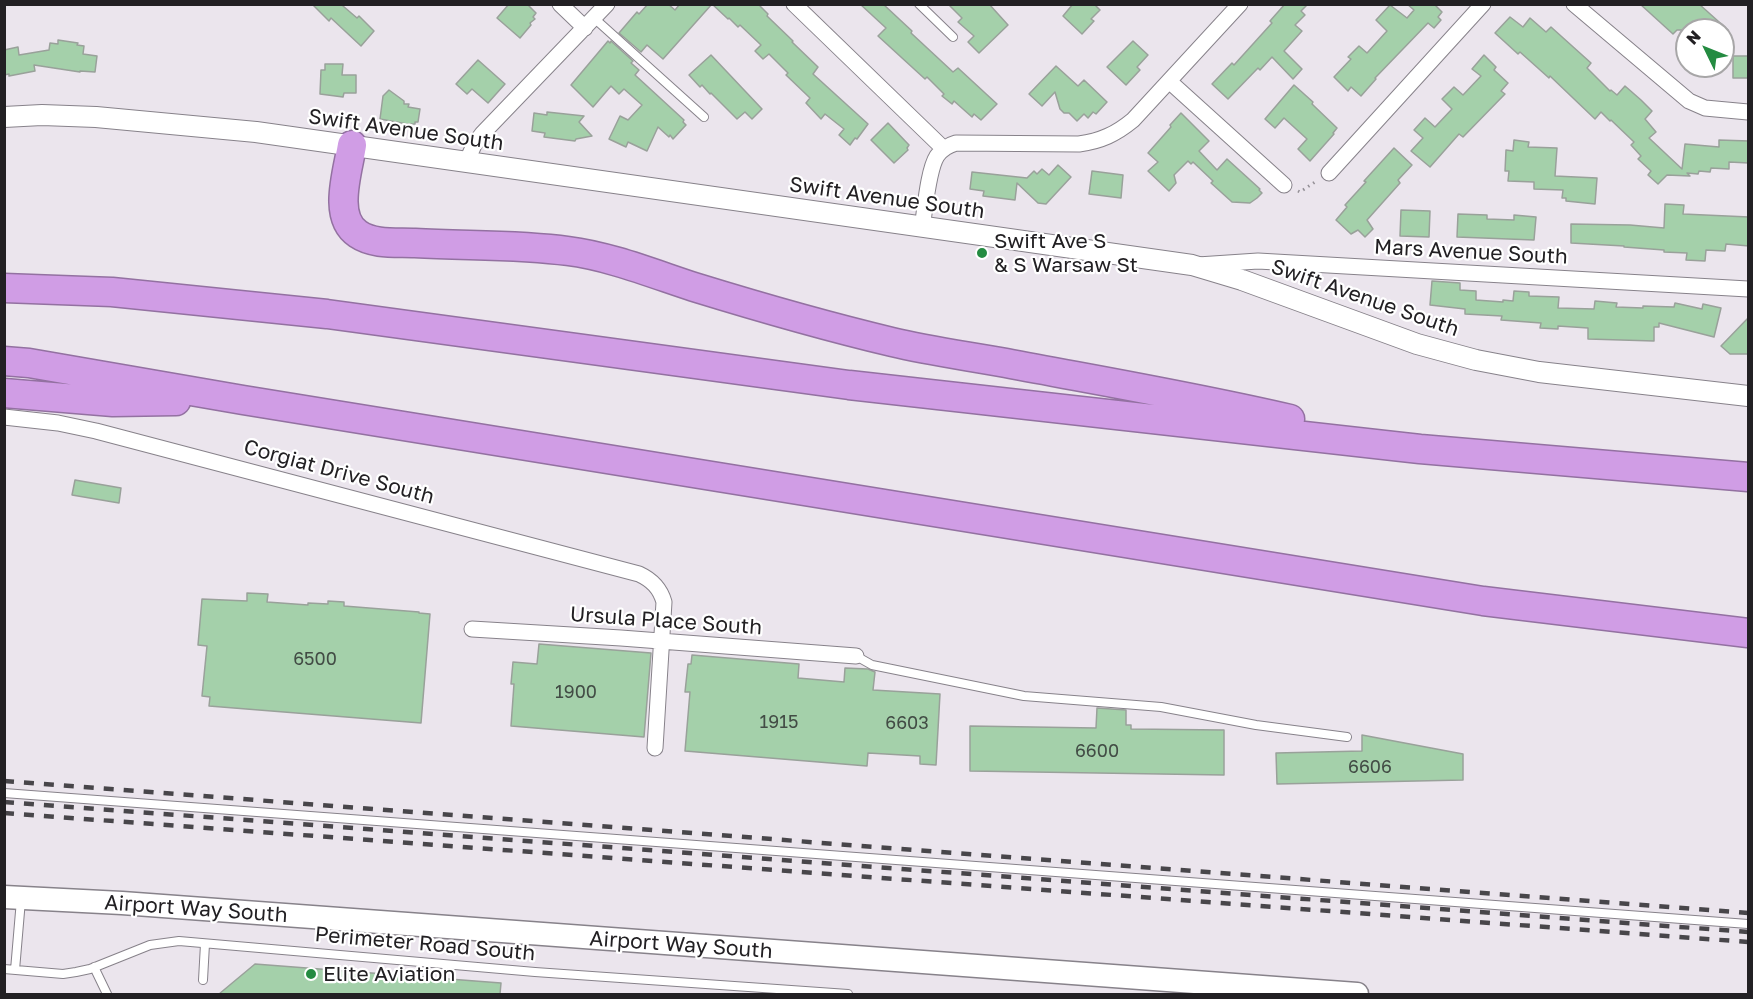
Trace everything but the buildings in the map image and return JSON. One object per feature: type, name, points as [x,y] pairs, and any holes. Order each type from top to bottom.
[{"type":"highway","points":[[352,145],[344,210],[351,227],[358,234],[367,238],[400,242],[570,251],[616,262],[786,315],[895,342],[1233,406],[1420,449]]},
{"type":"highway","points":[[4,288],[112,292],[327,314],[849,385],[1420,449],[1749,477]]},
{"type":"highway","points":[[4,361],[29,363],[243,400],[1483,601],[1749,633]]},
{"type":"highway","points":[[4,393],[113,402],[243,400]]},
{"type":"main road","name":"Airport Way South","points":[[13,897],[146,904],[1357,994]]},
{"type":"street","points":[[560,4],[589,23]]},
{"type":"street","points":[[466,163],[482,134],[607,4]]},
{"type":"street","points":[[794,4],[944,149]]},
{"type":"street","points":[[922,228],[932,166],[944,149],[956,143],[1079,144],[1109,137],[1132,120],[1239,4]]},
{"type":"street","points":[[1329,173],[1483,4]]},
{"type":"street","points":[[1574,4],[1689,101],[1705,108],[1749,112]]},
{"type":"street","points":[[1169,81],[1284,185]]},
{"type":"street","name":"Swift Avenue South","points":[[4,117],[42,115],[96,117],[256,132],[1192,265],[1242,280],[1417,344],[1476,360],[1539,372],[1749,396]]},
{"type":"street","name":"Mars Avenue South","points":[[1192,265],[1258,261],[1749,289]]},
{"type":"street","name":"Corgiat Drive South","points":[[4,417],[87,429],[639,573],[649,578],[662,593],[664,602],[662,642]]},
{"type":"street","name":"Ursula Place South","points":[[472,629],[856,656]]},
{"type":"street","points":[[655,747],[662,642]]},
{"type":"lane","points":[[919,4],[953,37]]},
{"type":"lane","points":[[589,23],[704,117]]},
{"type":"lane","points":[[856,656],[872,665],[1024,696],[1161,707],[1256,725],[1347,737]]},
{"type":"lane","points":[[4,793],[1749,924]]},
{"type":"lane","points":[[13,897],[15,970]]},
{"type":"lane","name":"Perimeter Road South","points":[[4,969],[63,974],[94,967],[150,945],[179,941],[773,992],[848,994]]},
{"type":"lane","points":[[203,980],[205,944]]},
{"type":"lane","points":[[94,967],[106,994]]},
{"type":"path","points":[[1300,192],[1329,173]]},
{"type":"railway","points":[[4,781],[1748,913]]},
{"type":"railway","points":[[4,802],[1748,932]]},
{"type":"railway","points":[[4,813],[1748,942]]},
{"type":"place","name":"Swift Ave S & S Warsaw St","points":[[982,253]]},
{"type":"place","name":"Elite Aviation","points":[[311,974]]}]
